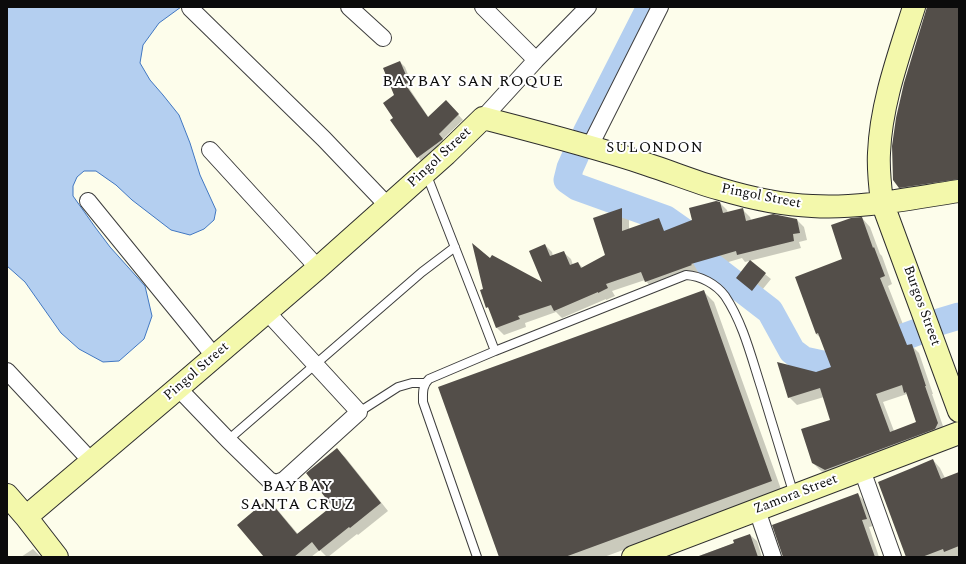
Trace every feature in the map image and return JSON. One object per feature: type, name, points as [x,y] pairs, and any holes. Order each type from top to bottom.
[{"type":"street","points":[[349,7],[383,38]]},
{"type":"street","points":[[485,7],[536,60]]},
{"type":"street","points":[[483,118],[536,60],[588,7]]},
{"type":"street","points":[[590,146],[660,7]]},
{"type":"street","name":"Burgos Street","points":[[914,7],[890,86],[882,124],[879,153],[879,177],[882,202],[959,411]]},
{"type":"street","points":[[190,8],[324,139],[388,206]]},
{"type":"street","name":"Pingol Street","points":[[26,517],[318,268],[426,172],[483,118],[590,146],[720,189],[785,204],[835,207],[882,202],[959,190]]},
{"type":"street","points":[[210,150],[318,268]]},
{"type":"street","points":[[88,201],[215,357]]},
{"type":"street","points":[[178,388],[269,480],[276,483],[284,480],[359,412],[267,312]]},
{"type":"street","points":[[7,370],[92,462]]},
{"type":"street","name":"Zamora Street","points":[[645,555],[757,510],[959,433]]},
{"type":"street","points":[[862,470],[893,557]]},
{"type":"street","points":[[7,495],[26,517],[56,557]]},
{"type":"street","points":[[757,510],[773,557]]},
{"type":"lane","points":[[426,172],[495,351]]},
{"type":"lane","points":[[228,440],[422,272],[455,247]]},
{"type":"lane","points":[[359,412],[398,387],[412,383],[424,383],[429,379],[495,351],[686,275],[694,276],[705,279],[724,295],[737,318],[751,354],[795,496]]},
{"type":"lane","points":[[424,383],[423,402],[477,557]]},
{"type":"water","points":[[7,7],[181,7],[159,23],[143,45],[140,63],[150,80],[179,115],[200,175],[216,210],[214,220],[204,229],[190,235],[171,230],[132,200],[116,185],[96,171],[84,171],[77,177],[73,186],[73,196],[95,227],[110,247],[145,286],[152,316],[144,339],[119,361],[103,362],[79,349],[61,333],[25,282],[7,266]]},
{"type":"building","points":[[927,7],[959,7],[959,179],[899,188],[893,180],[892,146],[896,118],[904,83]]},
{"type":"building","points":[[400,61],[409,82],[405,84],[428,117],[446,100],[459,114],[439,134],[443,139],[417,158],[390,120],[393,118],[383,103],[394,95],[383,68]]},
{"type":"building","points":[[716,201],[720,202],[723,213],[743,208],[746,221],[773,214],[797,219],[800,233],[793,234],[794,241],[737,255],[736,251],[691,264],[692,265],[645,282],[641,272],[606,284],[608,288],[554,311],[551,305],[518,316],[520,319],[496,328],[488,307],[486,308],[480,290],[483,289],[472,243],[490,258],[492,255],[542,282],[529,251],[545,244],[550,256],[564,251],[570,265],[578,262],[581,268],[605,255],[593,218],[622,208],[622,231],[659,218],[664,231],[692,220],[689,208]]},
{"type":"building","points":[[862,217],[885,276],[880,278],[907,345],[912,344],[938,423],[935,429],[825,470],[812,463],[801,429],[830,420],[820,388],[788,398],[777,362],[816,372],[831,367],[818,333],[816,334],[795,277],[842,259],[831,225],[851,218]],"holes":[[[902,385],[904,393],[906,392],[916,422],[890,432],[876,394]]]},
{"type":"building","points":[[750,260],[766,273],[752,291],[736,278]]},
{"type":"building","points":[[704,290],[772,481],[565,557],[499,557],[438,387]]},
{"type":"building","points":[[337,448],[381,503],[319,551],[312,542],[294,557],[264,557],[237,525],[268,499],[297,534],[332,506],[306,473]]},
{"type":"building","points":[[933,459],[941,479],[959,472],[959,546],[944,552],[943,549],[922,557],[906,557],[878,482]]},
{"type":"building","points":[[858,493],[867,519],[862,520],[875,557],[783,557],[772,525]]},
{"type":"building","points":[[750,534],[758,557],[699,557],[734,543],[733,540]]},
{"type":"waterway","points":[[586,133],[650,7]]},
{"type":"waterway","points":[[578,150],[570,168],[567,180],[577,187],[666,219],[693,238],[709,264],[770,311],[792,351],[804,360],[827,365],[920,331]]},
{"type":"waterway","points":[[939,322],[959,316]]},
{"type":"district","name":"BAYBAY SAN ROQUE","points":[[473,83]]},
{"type":"district","name":"SULONDON","points":[[655,149]]},
{"type":"district","name":"BAYBAY SANTA CRUZ","points":[[298,497]]}]
